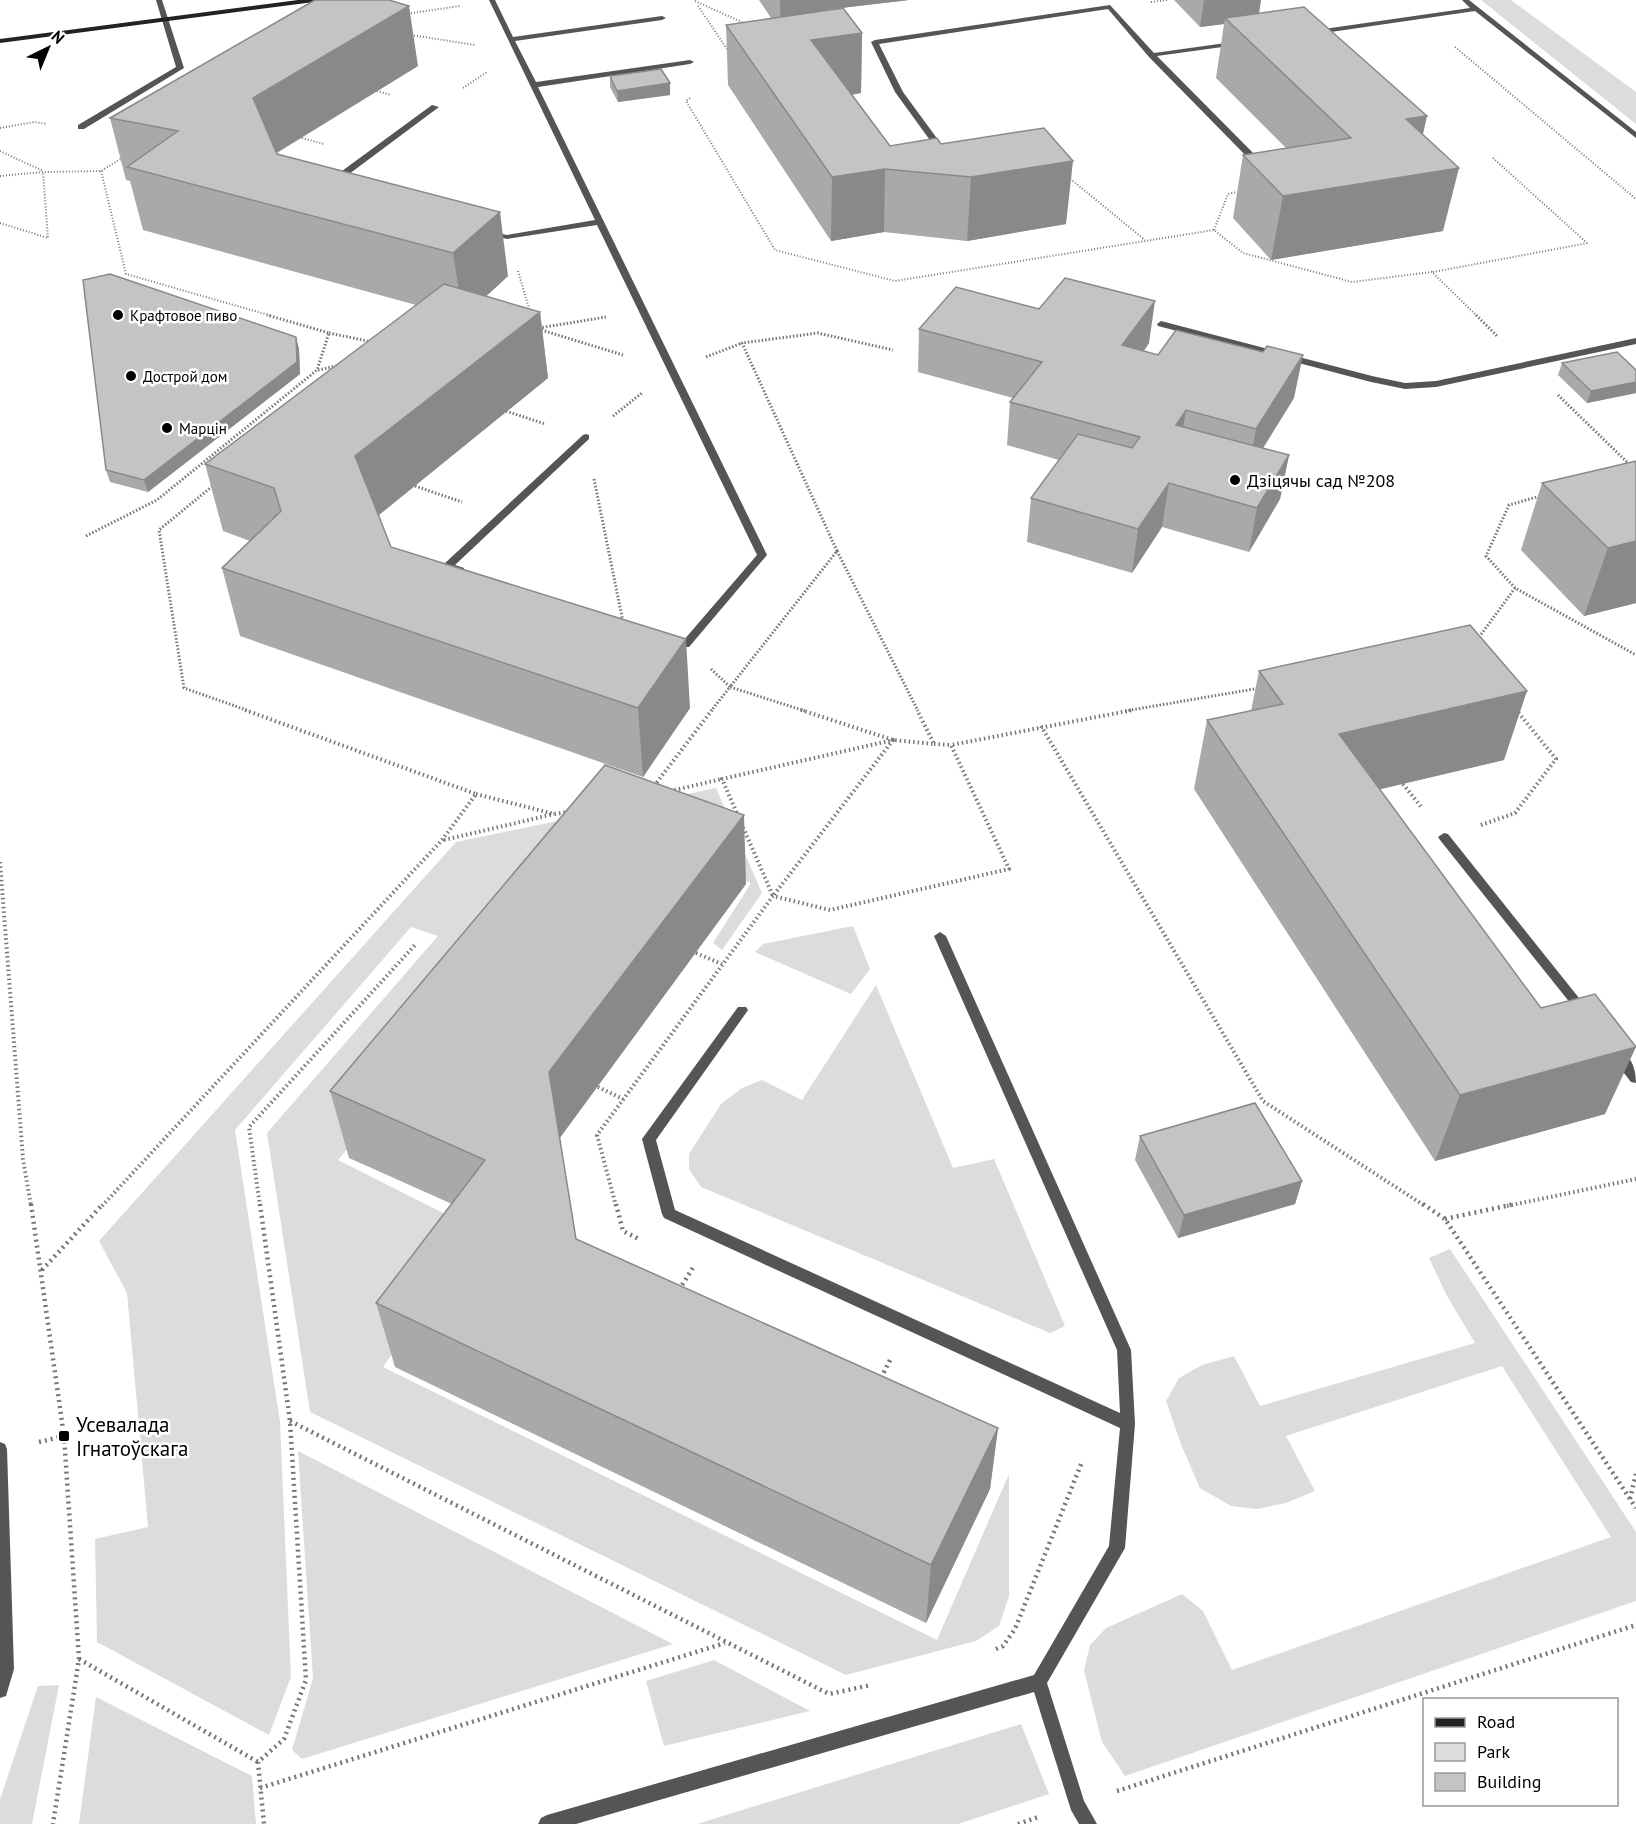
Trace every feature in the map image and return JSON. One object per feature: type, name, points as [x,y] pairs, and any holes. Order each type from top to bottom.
[{"type":"street","points":[[0,41],[314,0]]},
{"type":"lane","points":[[81,127],[180,68],[159,0]]},
{"type":"lane","points":[[492,0],[762,555],[685,645],[623,624]]},
{"type":"lane","points":[[1465,0],[1636,136]]},
{"type":"lane","points":[[948,158],[899,93],[875,42],[1110,8],[1152,55],[1277,182]]},
{"type":"lane","points":[[1304,34],[1476,9]]},
{"type":"lane","points":[[511,39],[662,18]]},
{"type":"lane","points":[[1152,55],[1246,42]]},
{"type":"lane","points":[[533,85],[690,62]]},
{"type":"lane","points":[[338,192],[331,183],[435,107]]},
{"type":"lane","points":[[479,231],[507,237],[600,222]]},
{"type":"lane","points":[[1161,324],[1371,380],[1405,386],[1436,384],[1636,341]]},
{"type":"lane","points":[[468,572],[448,566],[586,437]]},
{"type":"lane","points":[[1444,837],[1592,1022]]},
{"type":"lane","points":[[546,1824],[1039,1682],[1117,1548],[1128,1424],[1124,1350],[940,936]]},
{"type":"lane","points":[[742,1010],[648,1139],[669,1215],[1128,1424]]},
{"type":"lane","points":[[1606,1040],[1636,1078]]},
{"type":"lane","points":[[0,1449],[6,1669],[0,1690]]},
{"type":"lane","points":[[1039,1682],[1077,1804],[1088,1824]]},
{"type":"path","points":[[694,0],[746,24]]},
{"type":"path","points":[[694,0],[729,53]]},
{"type":"path","points":[[1420,17],[1636,199]]},
{"type":"path","points":[[401,34],[517,51]]},
{"type":"path","points":[[435,107],[517,51]]},
{"type":"path","points":[[694,94],[686,101],[775,250],[895,280],[1214,230],[1243,253],[1352,282],[1432,272],[1587,243],[1493,158]]},
{"type":"path","points":[[0,128],[34,122],[81,127]]},
{"type":"path","points":[[0,152],[44,172]]},
{"type":"path","points":[[0,176],[44,172],[101,171],[130,153]]},
{"type":"path","points":[[101,171],[126,274],[328,333],[374,342]]},
{"type":"path","points":[[0,224],[48,238],[44,172]]},
{"type":"path","points":[[1062,173],[1145,240]]},
{"type":"path","points":[[1214,230],[1228,194],[1277,182]]},
{"type":"path","points":[[507,237],[532,317]]},
{"type":"path","points":[[1432,272],[1634,470]]},
{"type":"path","points":[[642,311],[535,328],[671,370]]},
{"type":"path","points":[[317,370],[328,333]]},
{"type":"path","points":[[771,340],[818,333],[893,350]]},
{"type":"path","points":[[86,536],[157,500],[317,370],[340,365]]},
{"type":"path","points":[[623,624],[586,437],[671,370]]},
{"type":"path","points":[[222,478],[159,530],[184,688],[476,794],[554,814]]},
{"type":"path","points":[[414,486],[502,516]]},
{"type":"path","points":[[1543,495],[1509,505],[1486,556],[1515,588],[1636,655]]},
{"type":"path","points":[[837,551],[934,744]]},
{"type":"path","points":[[1475,643],[1515,588]]},
{"type":"path","points":[[653,787],[730,687]]},
{"type":"path","points":[[668,791],[892,740],[951,745],[1041,726],[1260,688]]},
{"type":"path","points":[[1444,837],[1515,813],[1556,759],[1512,706]]},
{"type":"path","points":[[1041,726],[1263,1101],[1445,1219],[1636,1508]]},
{"type":"path","points":[[772,896],[892,740]]},
{"type":"path","points":[[772,896],[830,910],[1009,869],[951,745]]},
{"type":"path","points":[[722,779],[772,896]]},
{"type":"path","points":[[42,1270],[442,840],[476,794]]},
{"type":"path","points":[[442,840],[577,810]]},
{"type":"path","points":[[0,862],[23,1159],[42,1270],[64,1436],[79,1659],[53,1824]]},
{"type":"path","points":[[258,1762],[284,1738],[306,1680],[290,1421],[249,1126],[415,945]]},
{"type":"path","points":[[696,953],[722,964]]},
{"type":"path","points":[[597,1087],[623,1099]]},
{"type":"path","points":[[1445,1219],[1636,1179]]},
{"type":"path","points":[[677,1294],[695,1263]]},
{"type":"path","points":[[881,1380],[894,1351]]},
{"type":"path","points":[[290,1421],[829,1694]]},
{"type":"path","points":[[1630,1499],[1636,1474]]},
{"type":"path","points":[[1018,1824],[1636,1625]]},
{"type":"path","points":[[260,1788],[726,1642]]},
{"type":"path","points":[[79,1659],[258,1762]]},
{"type":"path","points":[[258,1762],[264,1824]]},
{"type":"green space","points":[[1481,0],[1511,0],[1636,92],[1636,124]]},
{"type":"green space","points":[[716,788],[762,893],[722,950],[713,943],[751,883],[610,832],[338,1160],[477,1230],[383,1367],[937,1640],[1009,1474],[1009,1596],[999,1626],[976,1641],[846,1675],[310,1412],[267,1133],[438,936],[411,927],[235,1130],[280,1422],[291,1677],[269,1735],[97,1642],[95,1539],[148,1527],[127,1293],[99,1241],[456,842]]},
{"type":"green space","points":[[853,926],[870,969],[851,994],[755,952],[763,944]]},
{"type":"green space","points":[[876,985],[953,1168],[994,1159],[1065,1326],[1050,1333],[701,1187],[689,1169],[689,1154],[721,1104],[742,1088],[762,1080],[802,1100]]},
{"type":"green space","points":[[1450,1249],[1636,1532],[1636,1601],[1125,1776],[1102,1742],[1084,1670],[1090,1645],[1106,1628],[1182,1594],[1203,1611],[1232,1670],[1611,1537],[1502,1366],[1286,1436],[1315,1491],[1286,1503],[1257,1509],[1231,1506],[1200,1488],[1182,1447],[1166,1401],[1179,1378],[1202,1365],[1234,1356],[1260,1406],[1475,1343],[1447,1296],[1429,1258]]},
{"type":"green space","points":[[298,1451],[673,1644],[302,1759],[292,1750],[313,1678]]},
{"type":"green space","points":[[714,1660],[810,1711],[664,1746],[646,1681]]},
{"type":"green space","points":[[59,1685],[32,1824],[0,1824],[0,1799],[38,1686]]},
{"type":"green space","points":[[96,1697],[252,1776],[256,1824],[79,1824]]},
{"type":"green space","points":[[1021,1724],[1049,1794],[958,1824],[697,1824]]},
{"type":"building","points":[[315,0],[389,0],[409,6],[253,98],[277,154],[500,212],[453,253],[127,167],[178,131],[110,118]]},
{"type":"building","points":[[1304,7],[1427,116],[1406,119],[1459,168],[1283,196],[1243,155],[1351,138],[1225,18]]},
{"type":"building","points":[[843,8],[862,33],[811,40],[890,146],[937,138],[941,144],[1044,128],[1073,161],[971,177],[885,169],[832,177],[726,25]]},
{"type":"building","points":[[661,69],[670,83],[617,91],[610,76]]},
{"type":"building","name":"Марцін","points":[[110,274],[296,337],[297,362],[144,480],[106,470],[83,280]]},
{"type":"building","points":[[1065,278],[1155,301],[1122,345],[1158,355],[1176,330],[1263,352],[1267,346],[1303,355],[1256,429],[1186,410],[1176,425],[1289,455],[1257,508],[1169,483],[1138,529],[1031,498],[1078,434],[1132,448],[1140,437],[1010,402],[1042,362],[919,329],[956,287],[1039,309]]},
{"type":"building","points":[[444,284],[540,312],[355,456],[391,547],[686,639],[638,708],[222,568],[281,511],[274,488],[205,464]]},
{"type":"building","points":[[1617,352],[1636,370],[1636,382],[1591,391],[1562,363]]},
{"type":"building","points":[[1636,461],[1636,541],[1608,548],[1542,483]]},
{"type":"building","points":[[1470,625],[1527,691],[1339,734],[1541,1008],[1595,994],[1636,1047],[1460,1095],[1207,720],[1283,704],[1259,671]]},
{"type":"building","points":[[605,765],[744,815],[549,1072],[576,1239],[998,1428],[931,1565],[376,1303],[485,1160],[330,1091]]},
{"type":"building","points":[[1255,1103],[1302,1181],[1184,1215],[1140,1136]]},
{"type":"place","name":"Крафтовое пиво","points":[[118,315]]},
{"type":"place","name":"Дострой дом","points":[[131,376]]},
{"type":"place","name":"Марцін","points":[[167,428]]},
{"type":"place","name":"Дзіцячы сад №208","points":[[1235,480]]},
{"type":"place","name":"Усевалада Ігнатоўскага","points":[[64,1436]]}]
